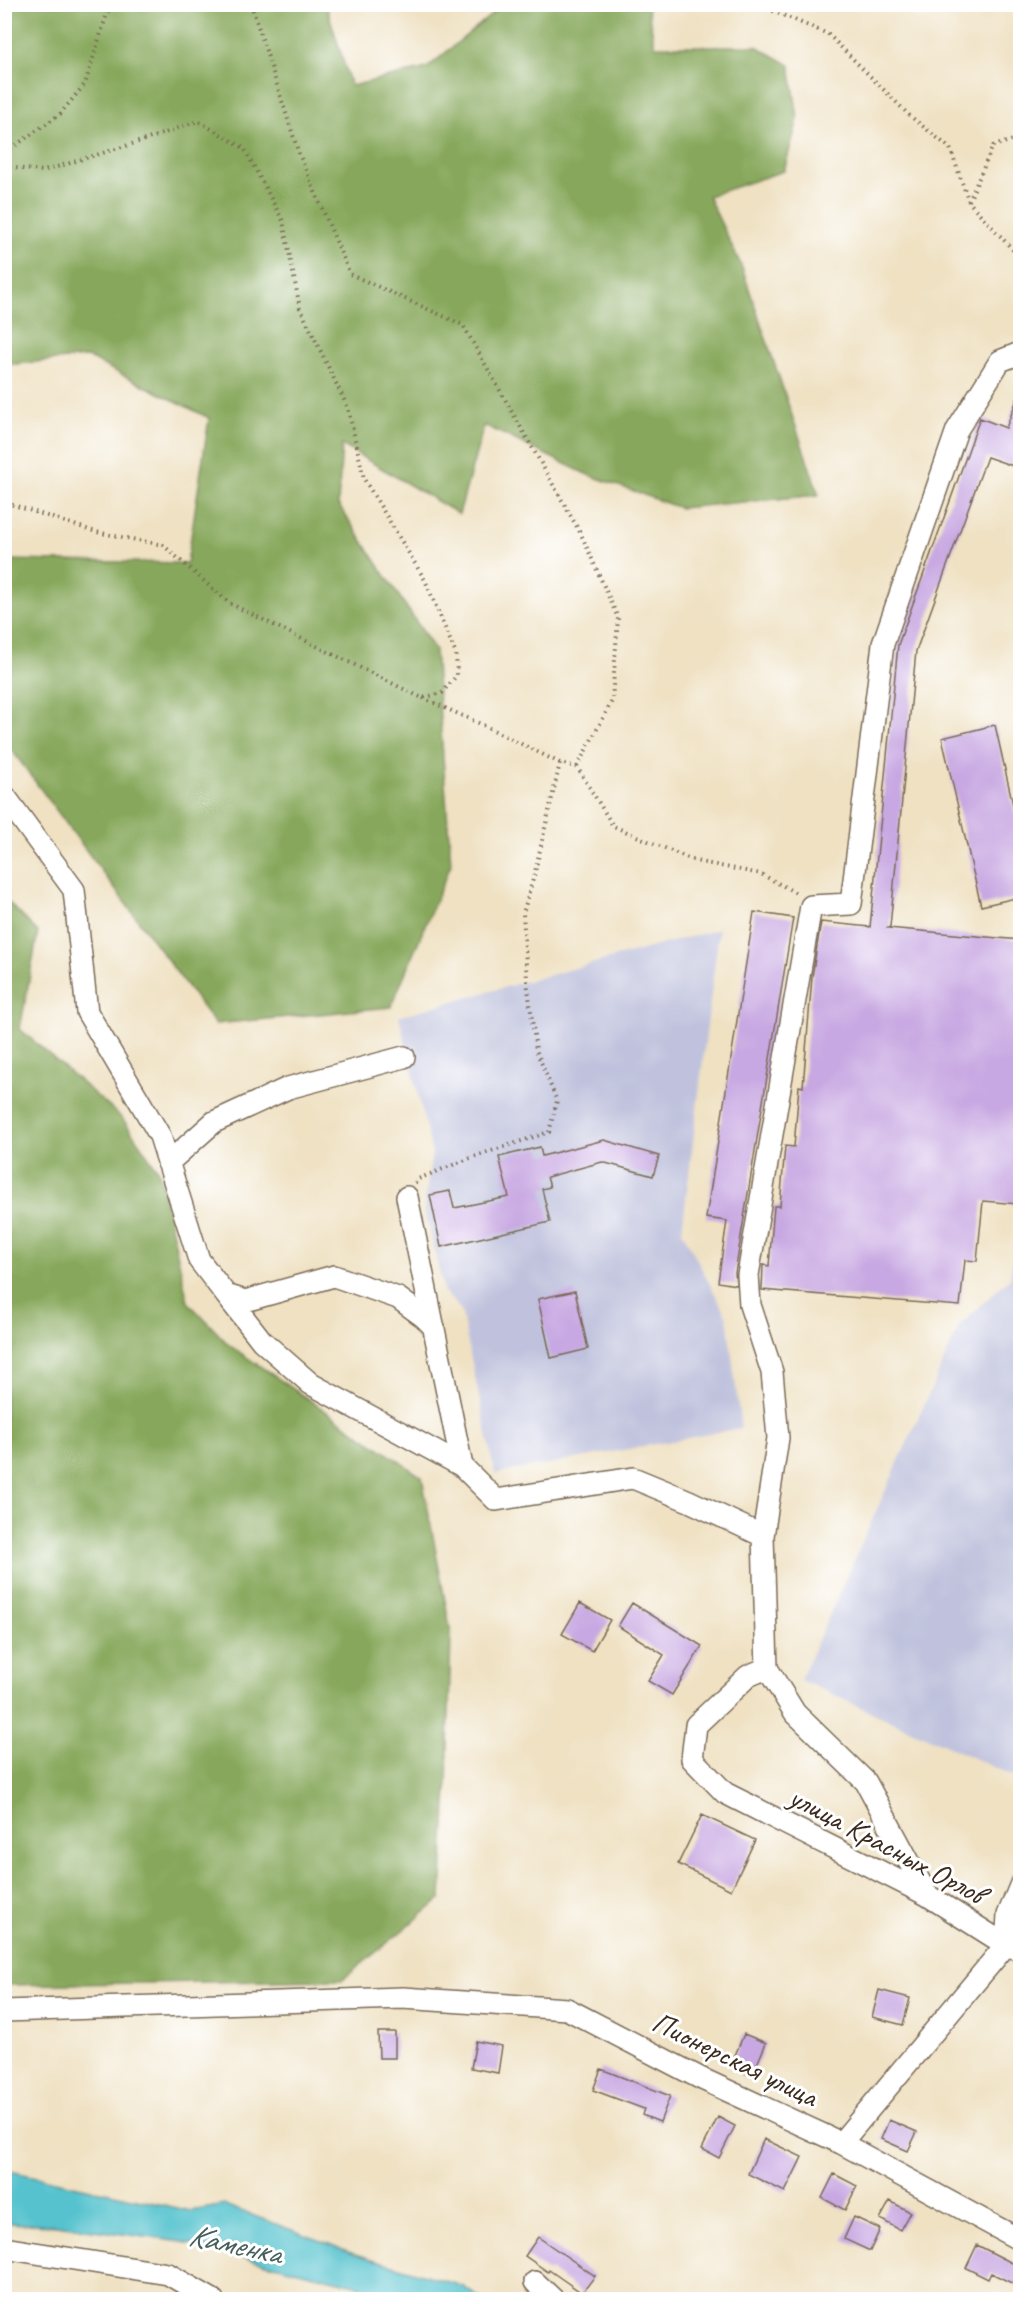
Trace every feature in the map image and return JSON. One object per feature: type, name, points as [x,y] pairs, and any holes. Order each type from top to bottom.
[{"type":"street","points":[[927,1895],[866,1782],[795,1713],[767,1668],[763,1536],[778,1438],[772,1372],[750,1305],[748,1275],[811,906],[851,904],[883,644],[957,430],[1000,361],[1020,353]]},
{"type":"street","points":[[4,795],[74,890],[87,1012],[160,1136],[199,1260],[262,1341],[311,1384],[462,1466],[496,1500],[633,1478],[689,1501],[763,1536]]},
{"type":"street","points":[[168,1163],[214,1122],[288,1088],[404,1057]]},
{"type":"street","points":[[407,1197],[462,1466]]},
{"type":"street","points":[[226,1295],[245,1301],[334,1276],[398,1298],[424,1317],[434,1328]]},
{"type":"street","name":"улица Красных Орлов","points":[[767,1668],[748,1676],[696,1725],[692,1759],[725,1793],[927,1895],[1013,1947]]},
{"type":"street","points":[[841,2143],[1013,1947],[1008,1915],[1020,1886]]},
{"type":"street","name":"Пионерская улица","points":[[4,2011],[404,1998],[567,2009],[700,2078],[841,2143],[1020,2240]]},
{"type":"street","points":[[4,2248],[168,2274],[213,2300]]},
{"type":"street","points":[[535,2282],[554,2300]]},
{"type":"path","points":[[110,4],[85,84],[60,114],[9,150],[4,166],[44,171],[198,121],[244,148],[283,221],[300,308],[348,408],[364,479],[425,580],[456,654],[457,675],[442,693],[422,698]]},
{"type":"path","points":[[251,4],[299,154],[350,274],[463,325],[581,534],[618,618],[612,701],[577,767]]},
{"type":"path","points":[[756,4],[828,34],[910,116],[950,148],[969,202],[1014,251],[1020,254]]},
{"type":"path","points":[[969,202],[993,147],[1020,138]]},
{"type":"path","points":[[4,502],[96,532],[163,545],[229,603],[422,698],[560,763],[577,767],[613,826],[695,861],[761,874],[793,890],[811,906]]},
{"type":"path","points":[[407,1197],[418,1179],[473,1156],[549,1132],[557,1101],[536,1050],[527,981],[523,913],[534,876],[560,763]]},
{"type":"shaded area","points":[[719,929],[682,1231],[727,1317],[741,1428],[495,1474],[461,1310],[444,1292],[424,1207],[432,1153],[399,1016]]},
{"type":"shaded area","points":[[1019,1217],[1020,1779],[800,1680],[960,1325],[1010,1278]]},
{"type":"green space","points":[[5,5],[326,5],[351,86],[427,68],[503,5],[647,5],[655,46],[756,46],[790,65],[798,119],[784,171],[708,196],[741,265],[819,495],[680,508],[586,474],[484,425],[459,514],[342,445],[338,504],[435,650],[451,864],[391,1007],[215,1024],[5,741],[5,560],[187,563],[209,418],[87,357],[5,365]]},
{"type":"green space","points":[[5,899],[38,932],[20,1029],[122,1118],[159,1172],[188,1302],[229,1345],[422,1477],[451,1633],[447,1789],[441,1899],[342,1980],[5,1985]]},
{"type":"water","name":"Каменка","points":[[5,2170],[191,2211],[225,2205],[359,2255],[462,2286],[482,2299],[411,2299],[182,2242],[56,2225],[5,2223]]},
{"type":"building","points":[[1019,394],[1020,444],[1013,466],[987,457],[916,651],[890,927],[888,928],[1020,940],[1018,1204],[983,1201],[977,1261],[965,1260],[960,1306],[762,1290],[763,1265],[769,1266],[774,1206],[780,1206],[785,1146],[794,1147],[799,1086],[803,1087],[812,977],[821,922],[870,927],[898,645],[980,418],[1006,428]]},
{"type":"building","points":[[995,725],[1020,836],[1020,897],[981,906],[942,738]]},
{"type":"building","points":[[754,912],[793,918],[735,1273],[736,1285],[718,1282],[727,1221],[706,1218]]},
{"type":"building","points":[[604,1140],[659,1156],[653,1176],[602,1162],[547,1177],[550,1187],[542,1189],[550,1222],[441,1247],[430,1195],[450,1191],[454,1208],[509,1197],[499,1157],[540,1147],[542,1156]]},
{"type":"building","points":[[575,1291],[588,1349],[551,1358],[538,1299]]},
{"type":"building","points":[[580,1603],[610,1620],[592,1651],[562,1634]]},
{"type":"building","points":[[632,1603],[702,1646],[672,1695],[648,1681],[664,1655],[618,1626]]},
{"type":"building","points":[[702,1815],[755,1840],[731,1890],[678,1864]]},
{"type":"building","points":[[879,1990],[910,1998],[903,2025],[872,2017]]},
{"type":"building","points":[[378,2032],[395,2032],[395,2058],[379,2058]]},
{"type":"building","points":[[744,2034],[766,2043],[752,2076],[730,2067]]},
{"type":"building","points":[[476,2041],[502,2046],[498,2073],[471,2068]]},
{"type":"building","points":[[601,2069],[670,2096],[660,2122],[642,2115],[644,2109],[593,2090]]},
{"type":"building","points":[[718,2117],[735,2126],[719,2158],[702,2149]]},
{"type":"building","points":[[889,2120],[917,2132],[908,2151],[881,2139]]},
{"type":"building","points":[[764,2139],[802,2157],[785,2192],[748,2174]]},
{"type":"building","points":[[834,2174],[857,2186],[845,2210],[822,2198]]},
{"type":"building","points":[[890,2201],[910,2212],[900,2230],[880,2219]]},
{"type":"building","points":[[854,2217],[880,2229],[870,2251],[844,2239]]},
{"type":"building","points":[[538,2237],[595,2276],[582,2293],[525,2256]]},
{"type":"building","points":[[977,2245],[1020,2267],[1020,2287],[991,2273],[988,2279],[966,2268]]}]
